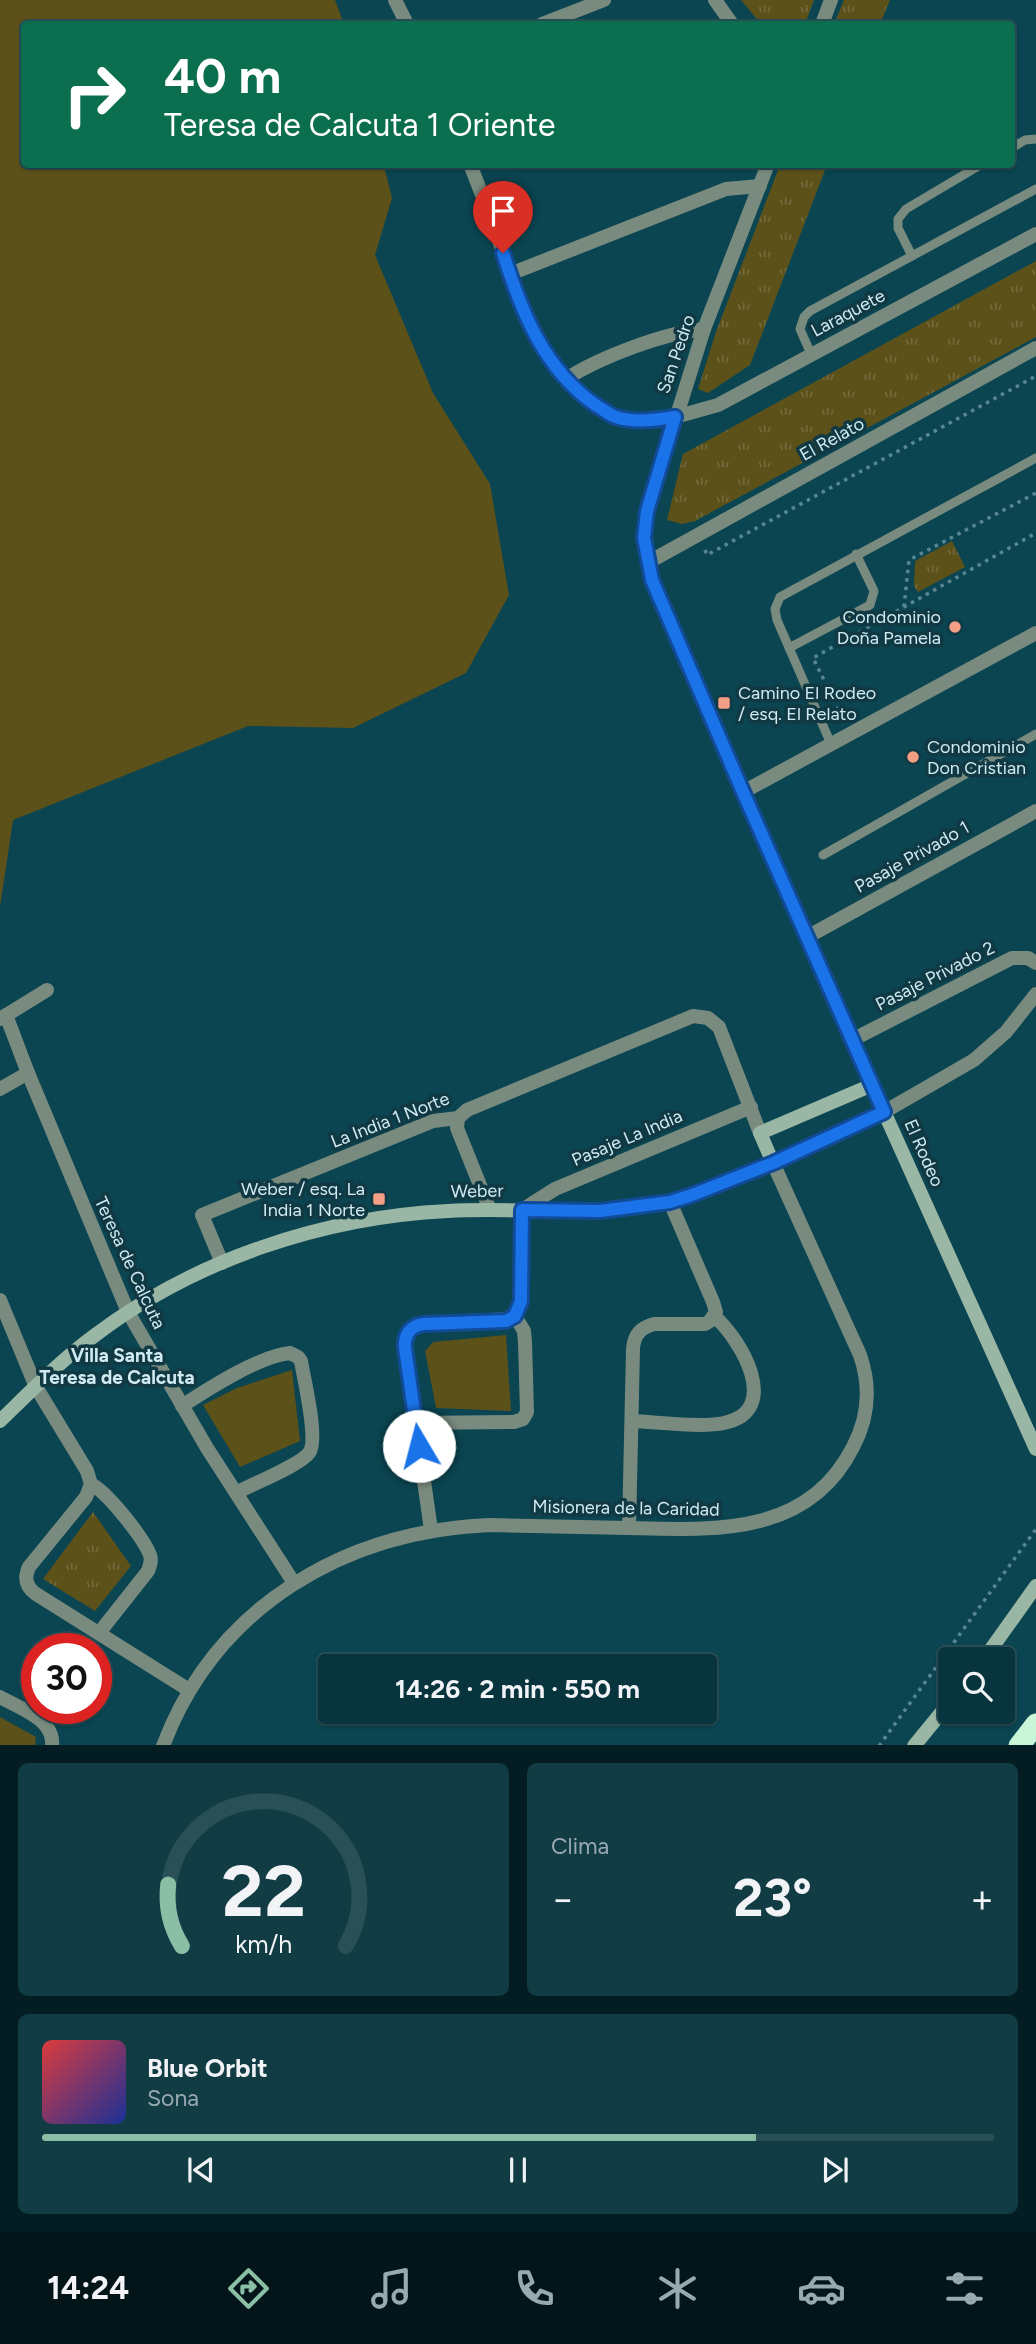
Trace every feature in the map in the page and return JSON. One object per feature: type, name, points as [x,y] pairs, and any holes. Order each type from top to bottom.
[{"type":"highway","points":[[1019,1745],[1036,1724]]},
{"type":"street","points":[[395,0],[406,21]]},
{"type":"street","points":[[550,21],[604,0]]},
{"type":"street","points":[[715,0],[730,21]]},
{"type":"street","points":[[823,21],[831,0]]},
{"type":"street","name":"Laraquete","points":[[474,168],[532,331],[557,371],[587,399],[615,417],[646,421],[675,417],[718,405],[1036,234]]},
{"type":"street","name":"San Pedro","points":[[647,563],[644,538],[647,511],[675,417],[704,329],[767,168]]},
{"type":"street","points":[[510,274],[726,189],[760,187]]},
{"type":"street","points":[[566,379],[587,365],[680,331],[704,329]]},
{"type":"street","name":"El Relato","points":[[647,563],[1036,348]]},
{"type":"street","name":"El Rodeo","points":[[647,563],[658,597],[743,792],[1036,1449]]},
{"type":"street","points":[[743,792],[1036,633]]},
{"type":"street","name":"Pasaje Privado 1","points":[[807,937],[1036,811]]},
{"type":"street","name":"Pasaje Privado 2","points":[[852,1040],[1012,958],[1028,958],[1036,963]]},
{"type":"street","points":[[3,1017],[47,990]]},
{"type":"street","name":"Weber","points":[[0,1421],[64,1360],[128,1312],[222,1263],[313,1232],[403,1214],[490,1210],[600,1211],[670,1202],[692,1195],[773,1163],[884,1112],[974,1060],[1006,1032],[1036,994]]},
{"type":"street","name":"Teresa de Calcuta","points":[[3,1017],[128,1312],[182,1406],[294,1583]]},
{"type":"street","name":"La India 1 Norte","points":[[222,1263],[202,1215],[433,1121],[458,1118],[467,1110],[685,1018],[708,1018],[719,1027],[751,1107]]},
{"type":"street","points":[[1,1085],[28,1073]]},
{"type":"street","points":[[751,1107],[760,1133],[873,1085]]},
{"type":"street","name":"Pasaje La India","points":[[522,1210],[555,1189],[751,1107]]},
{"type":"street","points":[[458,1118],[459,1133],[490,1210]]},
{"type":"street","name":"Misionera de la Caridad","points":[[163,1745],[189,1690],[202,1670],[235,1632],[294,1583],[317,1569],[367,1547],[431,1530],[490,1525],[721,1529],[751,1524],[779,1515],[813,1496],[825,1485],[847,1459],[861,1429],[868,1398],[864,1369],[760,1133]]},
{"type":"street","points":[[629,1528],[634,1343],[640,1331],[653,1324],[705,1324],[714,1316],[715,1306],[670,1202]]},
{"type":"street","points":[[431,1530],[405,1348],[408,1331],[423,1324],[506,1321],[515,1316],[521,1301],[522,1210]]},
{"type":"street","points":[[0,1300],[36,1387],[87,1471],[91,1485],[86,1497],[29,1567],[26,1580],[36,1594],[99,1633],[148,1571],[151,1560],[147,1550],[113,1502],[104,1492],[91,1485]]},
{"type":"street","points":[[416,1423],[514,1422],[523,1419],[527,1412],[525,1342],[524,1331],[515,1316]]},
{"type":"street","points":[[632,1422],[714,1424],[734,1420],[748,1408],[755,1388],[752,1374],[734,1339],[714,1316]]},
{"type":"street","points":[[182,1406],[239,1372],[281,1354],[290,1353],[301,1361],[313,1435],[311,1450],[299,1461],[236,1493]]},
{"type":"street","points":[[993,1647],[1036,1586]]},
{"type":"street","points":[[112,1641],[189,1690]]},
{"type":"street","points":[[0,1697],[44,1722],[51,1731],[52,1745]]},
{"type":"street","points":[[914,1745],[938,1716]]},
{"type":"lane","points":[[1015,146],[1025,140],[1036,139]]},
{"type":"lane","points":[[912,256],[898,229],[901,214],[975,168]]},
{"type":"lane","points":[[811,355],[801,333],[804,317],[810,312],[1036,189]]},
{"type":"lane","points":[[831,744],[775,615],[780,597],[1036,458]]},
{"type":"lane","points":[[789,648],[870,605],[874,591],[856,554]]},
{"type":"lane","points":[[823,855],[1036,734]]},
{"type":"path","points":[[699,534],[707,555],[1036,376]]},
{"type":"path","points":[[904,608],[909,560],[1036,493]]},
{"type":"path","points":[[821,720],[838,710],[813,658],[1036,533]]},
{"type":"path","points":[[879,1745],[1036,1529]]},
{"type":"green space","points":[[0,0],[335,0],[343,21],[21,21],[21,168],[385,170],[392,198],[375,255],[433,393],[490,484],[509,595],[466,673],[353,728],[248,726],[13,820],[0,907]]},
{"type":"green space","points":[[741,0],[814,0],[806,21],[758,21]]},
{"type":"green space","points":[[844,0],[890,0],[881,21],[835,21]]},
{"type":"green space","points":[[779,168],[826,168],[750,365],[708,393],[698,389],[716,332]]},
{"type":"green space","points":[[1036,261],[1036,337],[695,521],[682,524],[667,520],[683,454]]},
{"type":"green space","points":[[952,541],[965,567],[918,592],[914,586],[915,561]]},
{"type":"green space","points":[[506,1335],[511,1411],[436,1408],[425,1351],[433,1342]]},
{"type":"green space","points":[[292,1370],[300,1441],[240,1467],[203,1405],[237,1388]]},
{"type":"green space","points":[[93,1512],[131,1566],[95,1611],[43,1579]]},
{"type":"green space","points":[[0,1717],[36,1737],[35,1745],[0,1745]]},
{"type":"place","name":"Condominio Doña Pamela","points":[[955,627]]},
{"type":"place","name":"Camino El Rodeo / esq. El Relato","points":[[724,703]]},
{"type":"place","name":"Condominio Don Cristian","points":[[913,757]]},
{"type":"place","name":"Weber / esq. La India 1 Norte","points":[[379,1199]]},
{"type":"district","name":"Villa Santa Teresa de Calcuta","points":[[117,1366]]},
{"type":"route","points":[[419,1446],[405,1348],[408,1331],[423,1324],[506,1321],[515,1316],[521,1306],[522,1210],[600,1211],[670,1202],[773,1163],[884,1112],[652,580],[644,538],[647,511],[675,417],[646,421],[615,417],[587,399],[557,371],[532,331],[503,253]]}]
